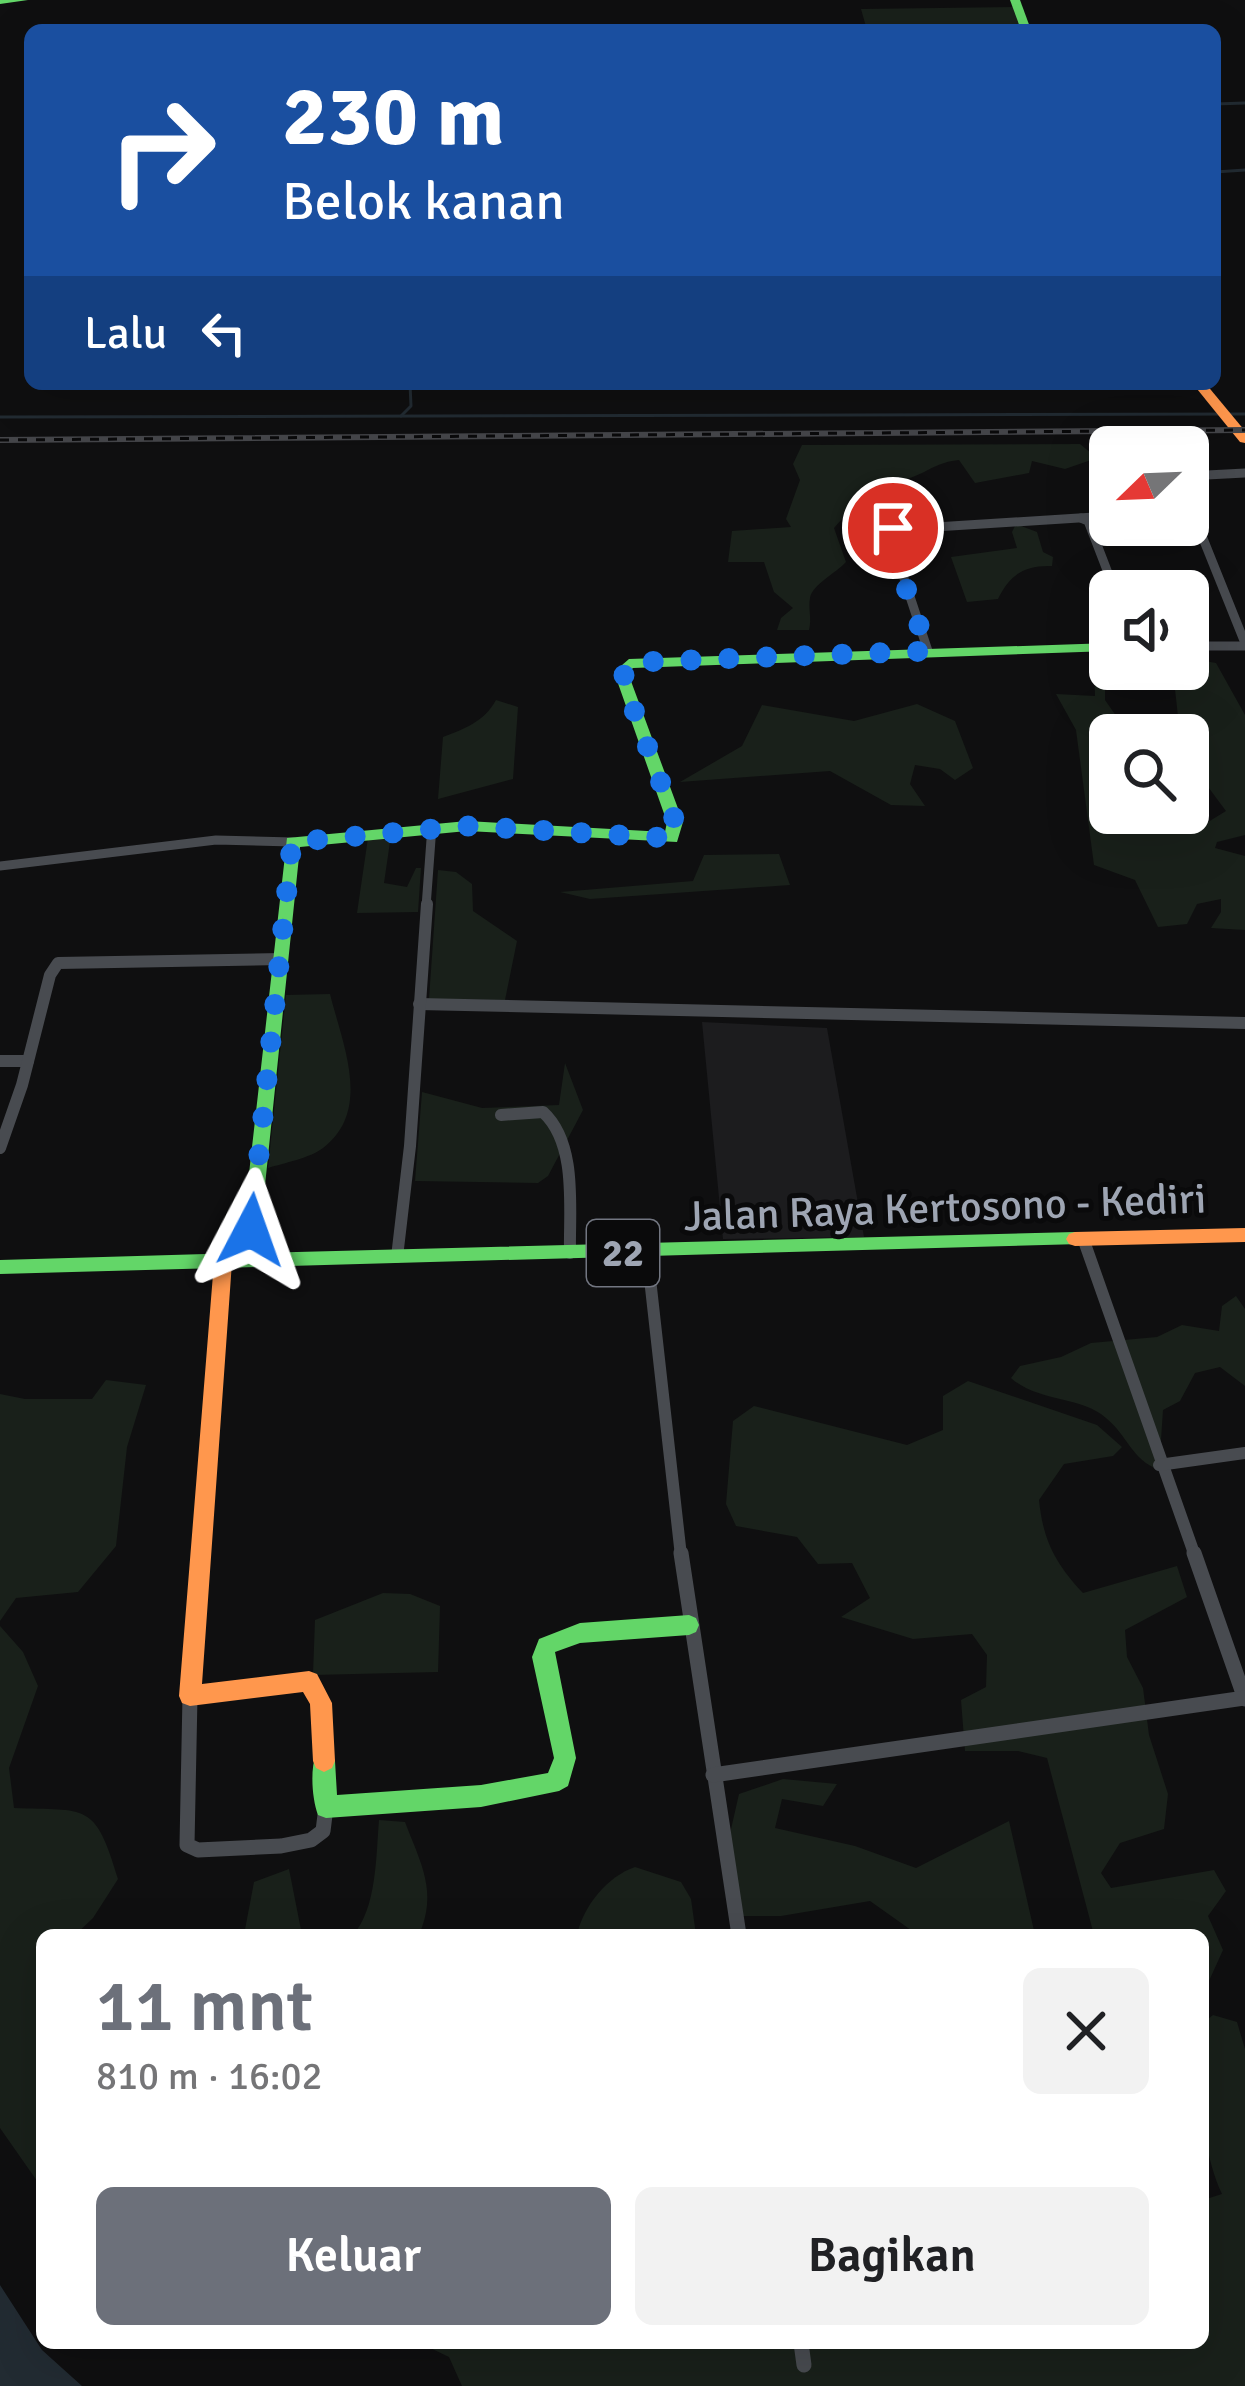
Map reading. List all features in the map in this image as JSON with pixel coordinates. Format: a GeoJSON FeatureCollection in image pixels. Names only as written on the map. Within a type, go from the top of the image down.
{"type":"FeatureCollection","features":[{"type":"Feature","properties":{"kind":"main road"},"geometry":{"type":"LineString","coordinates":[[0,1],[23,0]]}},
{"type":"Feature","properties":{"kind":"main road"},"geometry":{"type":"LineString","coordinates":[[1204,390],[1245,439]]}},
{"type":"Feature","properties":{"kind":"main road"},"geometry":{"type":"LineString","coordinates":[[248,1262],[292,842],[432,826],[671,838],[676,835],[675,821],[624,683],[624,668],[637,662],[1089,647]]}},
{"type":"Feature","properties":{"kind":"main road","name":"Jalan Raya Kertosono - Kediri"},"geometry":{"type":"LineString","coordinates":[[0,1268],[1245,1235]]}},
{"type":"Feature","properties":{"kind":"main road"},"geometry":{"type":"LineString","coordinates":[[223,1262],[190,1696],[309,1681],[321,1702],[326,1808],[481,1796],[551,1784],[560,1778],[565,1758],[544,1658],[546,1646],[580,1633],[689,1624]]}},
{"type":"Feature","properties":{"kind":"street"},"geometry":{"type":"LineString","coordinates":[[1209,475],[1245,473]]}},
{"type":"Feature","properties":{"kind":"street"},"geometry":{"type":"LineString","coordinates":[[1080,517],[1088,521],[1107,570]]}},
{"type":"Feature","properties":{"kind":"street"},"geometry":{"type":"LineString","coordinates":[[928,651],[888,530],[1089,517]]}},
{"type":"Feature","properties":{"kind":"street"},"geometry":{"type":"LineString","coordinates":[[1206,546],[1245,645],[1209,646]]}},
{"type":"Feature","properties":{"kind":"street"},"geometry":{"type":"LineString","coordinates":[[397,1257],[432,826]]}},
{"type":"Feature","properties":{"kind":"street"},"geometry":{"type":"LineString","coordinates":[[0,866],[216,840],[292,842]]}},
{"type":"Feature","properties":{"kind":"street"},"geometry":{"type":"LineString","coordinates":[[0,1148],[50,975],[58,963],[108,958],[282,959]]}},
{"type":"Feature","properties":{"kind":"street"},"geometry":{"type":"LineString","coordinates":[[419,1004],[1245,1023]]}},
{"type":"Feature","properties":{"kind":"street"},"geometry":{"type":"LineString","coordinates":[[0,1061],[28,1061]]}},
{"type":"Feature","properties":{"kind":"street"},"geometry":{"type":"LineString","coordinates":[[501,1115],[543,1112],[557,1123],[565,1154],[569,1253]]}},
{"type":"Feature","properties":{"kind":"street"},"geometry":{"type":"LineString","coordinates":[[713,1775],[1245,1698],[1084,1241]]}},
{"type":"Feature","properties":{"kind":"street"},"geometry":{"type":"LineString","coordinates":[[646,1252],[689,1624],[738,1929]]}},
{"type":"Feature","properties":{"kind":"street"},"geometry":{"type":"LineString","coordinates":[[1160,1465],[1245,1453]]}},
{"type":"Feature","properties":{"kind":"street"},"geometry":{"type":"LineString","coordinates":[[190,1696],[188,1844],[198,1850],[300,1844],[319,1837],[327,1825],[326,1808]]}},
{"type":"Feature","properties":{"kind":"street"},"geometry":{"type":"LineString","coordinates":[[802,2349],[804,2365]]}},
{"type":"Feature","properties":{"kind":"shaded area"},"geometry":{"type":"Polygon","coordinates":[[[1015,7],[1021,24],[865,24],[861,9],[1015,7]]]}},
{"type":"Feature","properties":{"kind":"shaded area"},"geometry":{"type":"Polygon","coordinates":[[[1080,444],[1089,451],[1089,461],[1065,469],[1032,461],[1029,473],[975,483],[959,460],[907,479],[883,482],[870,507],[849,511],[834,528],[846,562],[812,593],[809,630],[777,630],[781,618],[793,608],[774,592],[764,562],[728,562],[732,531],[791,527],[786,519],[800,480],[793,464],[802,445],[1080,444]]]}},
{"type":"Feature","properties":{"kind":"shaded area"},"geometry":{"type":"Polygon","coordinates":[[[1016,524],[1037,532],[1043,552],[1053,557],[1052,566],[1019,573],[998,599],[967,602],[951,557],[1017,548],[1012,532],[1016,524]]]}},
{"type":"Feature","properties":{"kind":"shaded area"},"geometry":{"type":"Polygon","coordinates":[[[1209,662],[1216,663],[1245,715],[1245,835],[1217,842],[1215,848],[1245,856],[1245,930],[1211,928],[1221,912],[1221,899],[1197,904],[1187,924],[1158,927],[1135,880],[1094,865],[1090,834],[1209,834],[1209,821],[1226,811],[1209,788],[1209,714],[1178,714],[1175,690],[1209,690],[1209,662]]]}},
{"type":"Feature","properties":{"kind":"shaded area"},"geometry":{"type":"Polygon","coordinates":[[[1095,690],[1105,690],[1105,700],[1115,714],[1089,714],[1089,828],[1076,730],[1056,694],[1095,696],[1095,690]]]}},
{"type":"Feature","properties":{"kind":"shaded area"},"geometry":{"type":"Polygon","coordinates":[[[496,700],[518,707],[513,779],[438,799],[443,737],[479,719],[496,700]]]}},
{"type":"Feature","properties":{"kind":"shaded area"},"geometry":{"type":"Polygon","coordinates":[[[917,704],[955,721],[973,768],[955,780],[940,769],[915,765],[910,784],[925,806],[891,805],[830,771],[680,782],[742,746],[762,705],[854,721],[917,704]]]}},
{"type":"Feature","properties":{"kind":"shaded area"},"geometry":{"type":"Polygon","coordinates":[[[391,835],[384,883],[407,887],[416,868],[421,868],[418,912],[357,913],[368,838],[391,835]]]}},
{"type":"Feature","properties":{"kind":"shaded area"},"geometry":{"type":"Polygon","coordinates":[[[779,854],[790,885],[590,899],[560,892],[693,881],[704,855],[779,854]]]}},
{"type":"Feature","properties":{"kind":"shaded area"},"geometry":{"type":"Polygon","coordinates":[[[438,870],[456,872],[472,884],[473,911],[517,941],[505,1000],[429,999],[438,870]]]}},
{"type":"Feature","properties":{"kind":"shaded area"},"geometry":{"type":"Polygon","coordinates":[[[330,994],[350,1075],[347,1115],[323,1148],[268,1168],[286,995],[330,994]]]}},
{"type":"Feature","properties":{"kind":"shaded area"},"geometry":{"type":"Polygon","coordinates":[[[702,1022],[827,1028],[864,1237],[723,1239],[702,1022]]]}},
{"type":"Feature","properties":{"kind":"shaded area"},"geometry":{"type":"Polygon","coordinates":[[[565,1063],[583,1110],[548,1176],[538,1183],[415,1181],[422,1092],[482,1108],[559,1105],[565,1063]]]}},
{"type":"Feature","properties":{"kind":"shaded area"},"geometry":{"type":"Polygon","coordinates":[[[1236,1296],[1245,1309],[1245,1386],[1220,1367],[1195,1373],[1180,1401],[1163,1410],[1159,1470],[1142,1460],[1096,1411],[1033,1391],[1011,1378],[1020,1366],[1061,1357],[1091,1343],[1157,1337],[1182,1325],[1219,1331],[1222,1306],[1236,1296]]]}},
{"type":"Feature","properties":{"kind":"shaded area"},"geometry":{"type":"Polygon","coordinates":[[[106,1380],[146,1385],[127,1447],[116,1546],[78,1592],[16,1598],[0,1621],[0,1394],[25,1399],[92,1399],[106,1380]]]}},
{"type":"Feature","properties":{"kind":"shaded area"},"geometry":{"type":"Polygon","coordinates":[[[968,1381],[1097,1425],[1122,1447],[1113,1456],[1064,1464],[1039,1500],[1052,1550],[1083,1593],[1177,1566],[1187,1597],[1125,1630],[1127,1657],[1143,1688],[1149,1735],[1168,1794],[1164,1829],[1120,1843],[1101,1873],[1111,1888],[1214,1870],[1226,1891],[1208,1916],[1223,1950],[1209,1981],[1209,1929],[1092,1929],[1047,1758],[1018,1751],[965,1751],[961,1700],[986,1687],[987,1655],[972,1634],[913,1639],[841,1617],[870,1598],[852,1563],[818,1564],[797,1537],[736,1526],[726,1504],[733,1421],[754,1406],[907,1445],[943,1430],[943,1396],[968,1381]]]}},
{"type":"Feature","properties":{"kind":"shaded area"},"geometry":{"type":"Polygon","coordinates":[[[383,1593],[410,1594],[440,1606],[438,1672],[313,1675],[315,1620],[383,1593]]]}},
{"type":"Feature","properties":{"kind":"shaded area"},"geometry":{"type":"Polygon","coordinates":[[[0,1626],[23,1652],[38,1686],[9,1768],[14,1808],[85,1815],[102,1835],[118,1879],[81,1929],[36,1929],[36,2179],[0,2128],[0,1626]]]}},
{"type":"Feature","properties":{"kind":"shaded area"},"geometry":{"type":"Polygon","coordinates":[[[783,1779],[837,1784],[823,1806],[782,1799],[775,1828],[855,1846],[916,1868],[1009,1821],[1034,1929],[910,1929],[870,1901],[781,1916],[737,1916],[729,1838],[739,1794],[783,1779]]]}},
{"type":"Feature","properties":{"kind":"shaded area"},"geometry":{"type":"Polygon","coordinates":[[[379,1820],[405,1822],[427,1891],[421,1929],[357,1929],[367,1911],[379,1820]]]}},
{"type":"Feature","properties":{"kind":"shaded area"},"geometry":{"type":"Polygon","coordinates":[[[635,1867],[681,1882],[691,1899],[695,1929],[579,1929],[598,1894],[615,1877],[635,1867]]]}},
{"type":"Feature","properties":{"kind":"shaded area"},"geometry":{"type":"Polygon","coordinates":[[[289,1869],[301,1929],[245,1929],[254,1882],[289,1869]]]}},
{"type":"Feature","properties":{"kind":"shaded area"},"geometry":{"type":"Polygon","coordinates":[[[1213,2015],[1237,2022],[1245,2049],[1245,2386],[462,2386],[449,2357],[432,2349],[1209,2349],[1209,2198],[1222,2194],[1209,2156],[1209,2018],[1213,2015]]]}},
{"type":"Feature","properties":{"kind":"shaded area"},"geometry":{"type":"Polygon","coordinates":[[[0,2285],[36,2341],[36,2349],[82,2386],[0,2386],[0,2285]]]}},
{"type":"Feature","properties":{"kind":"waterway"},"geometry":{"type":"LineString","coordinates":[[1221,104],[1245,103]]}},
{"type":"Feature","properties":{"kind":"waterway"},"geometry":{"type":"LineString","coordinates":[[1221,172],[1245,170]]}},
{"type":"Feature","properties":{"kind":"waterway"},"geometry":{"type":"LineString","coordinates":[[401,416],[411,406],[410,390]]}},
{"type":"Feature","properties":{"kind":"waterway"},"geometry":{"type":"LineString","coordinates":[[0,417],[1245,414]]}},
{"type":"Feature","properties":{"kind":"railway"},"geometry":{"type":"LineString","coordinates":[[0,440],[1245,430]]}},
{"type":"Feature","properties":{"kind":"traffic: fast"},"geometry":{"type":"LineString","coordinates":[[0,1],[23,0]]}},
{"type":"Feature","properties":{"kind":"traffic: fast"},"geometry":{"type":"LineString","coordinates":[[1015,0],[1024,24]]}},
{"type":"Feature","properties":{"kind":"traffic: fast"},"geometry":{"type":"LineString","coordinates":[[248,1262],[293,842],[467,826],[671,838],[675,822],[621,672],[629,664],[1089,648]]}},
{"type":"Feature","properties":{"kind":"traffic: fast"},"geometry":{"type":"LineString","coordinates":[[0,1267],[1075,1239]]}},
{"type":"Feature","properties":{"kind":"traffic: fast"},"geometry":{"type":"LineString","coordinates":[[324,1761],[326,1807],[481,1796],[551,1783],[560,1778],[565,1758],[543,1657],[546,1646],[580,1633],[689,1625]]}},
{"type":"Feature","properties":{"kind":"traffic: slow"},"geometry":{"type":"LineString","coordinates":[[1204,390],[1245,439]]}},
{"type":"Feature","properties":{"kind":"traffic: slow"},"geometry":{"type":"LineString","coordinates":[[1075,1239],[1245,1235]]}},
{"type":"Feature","properties":{"kind":"traffic: slow"},"geometry":{"type":"LineString","coordinates":[[223,1262],[190,1696],[309,1681],[321,1703],[324,1761]]}},
{"type":"Feature","properties":{"kind":"route"},"geometry":{"type":"LineString","coordinates":[[251,1230],[292,842],[432,826],[671,838],[676,835],[675,821],[621,672],[637,662],[848,658],[928,651],[887,533],[893,528]]}}]}
